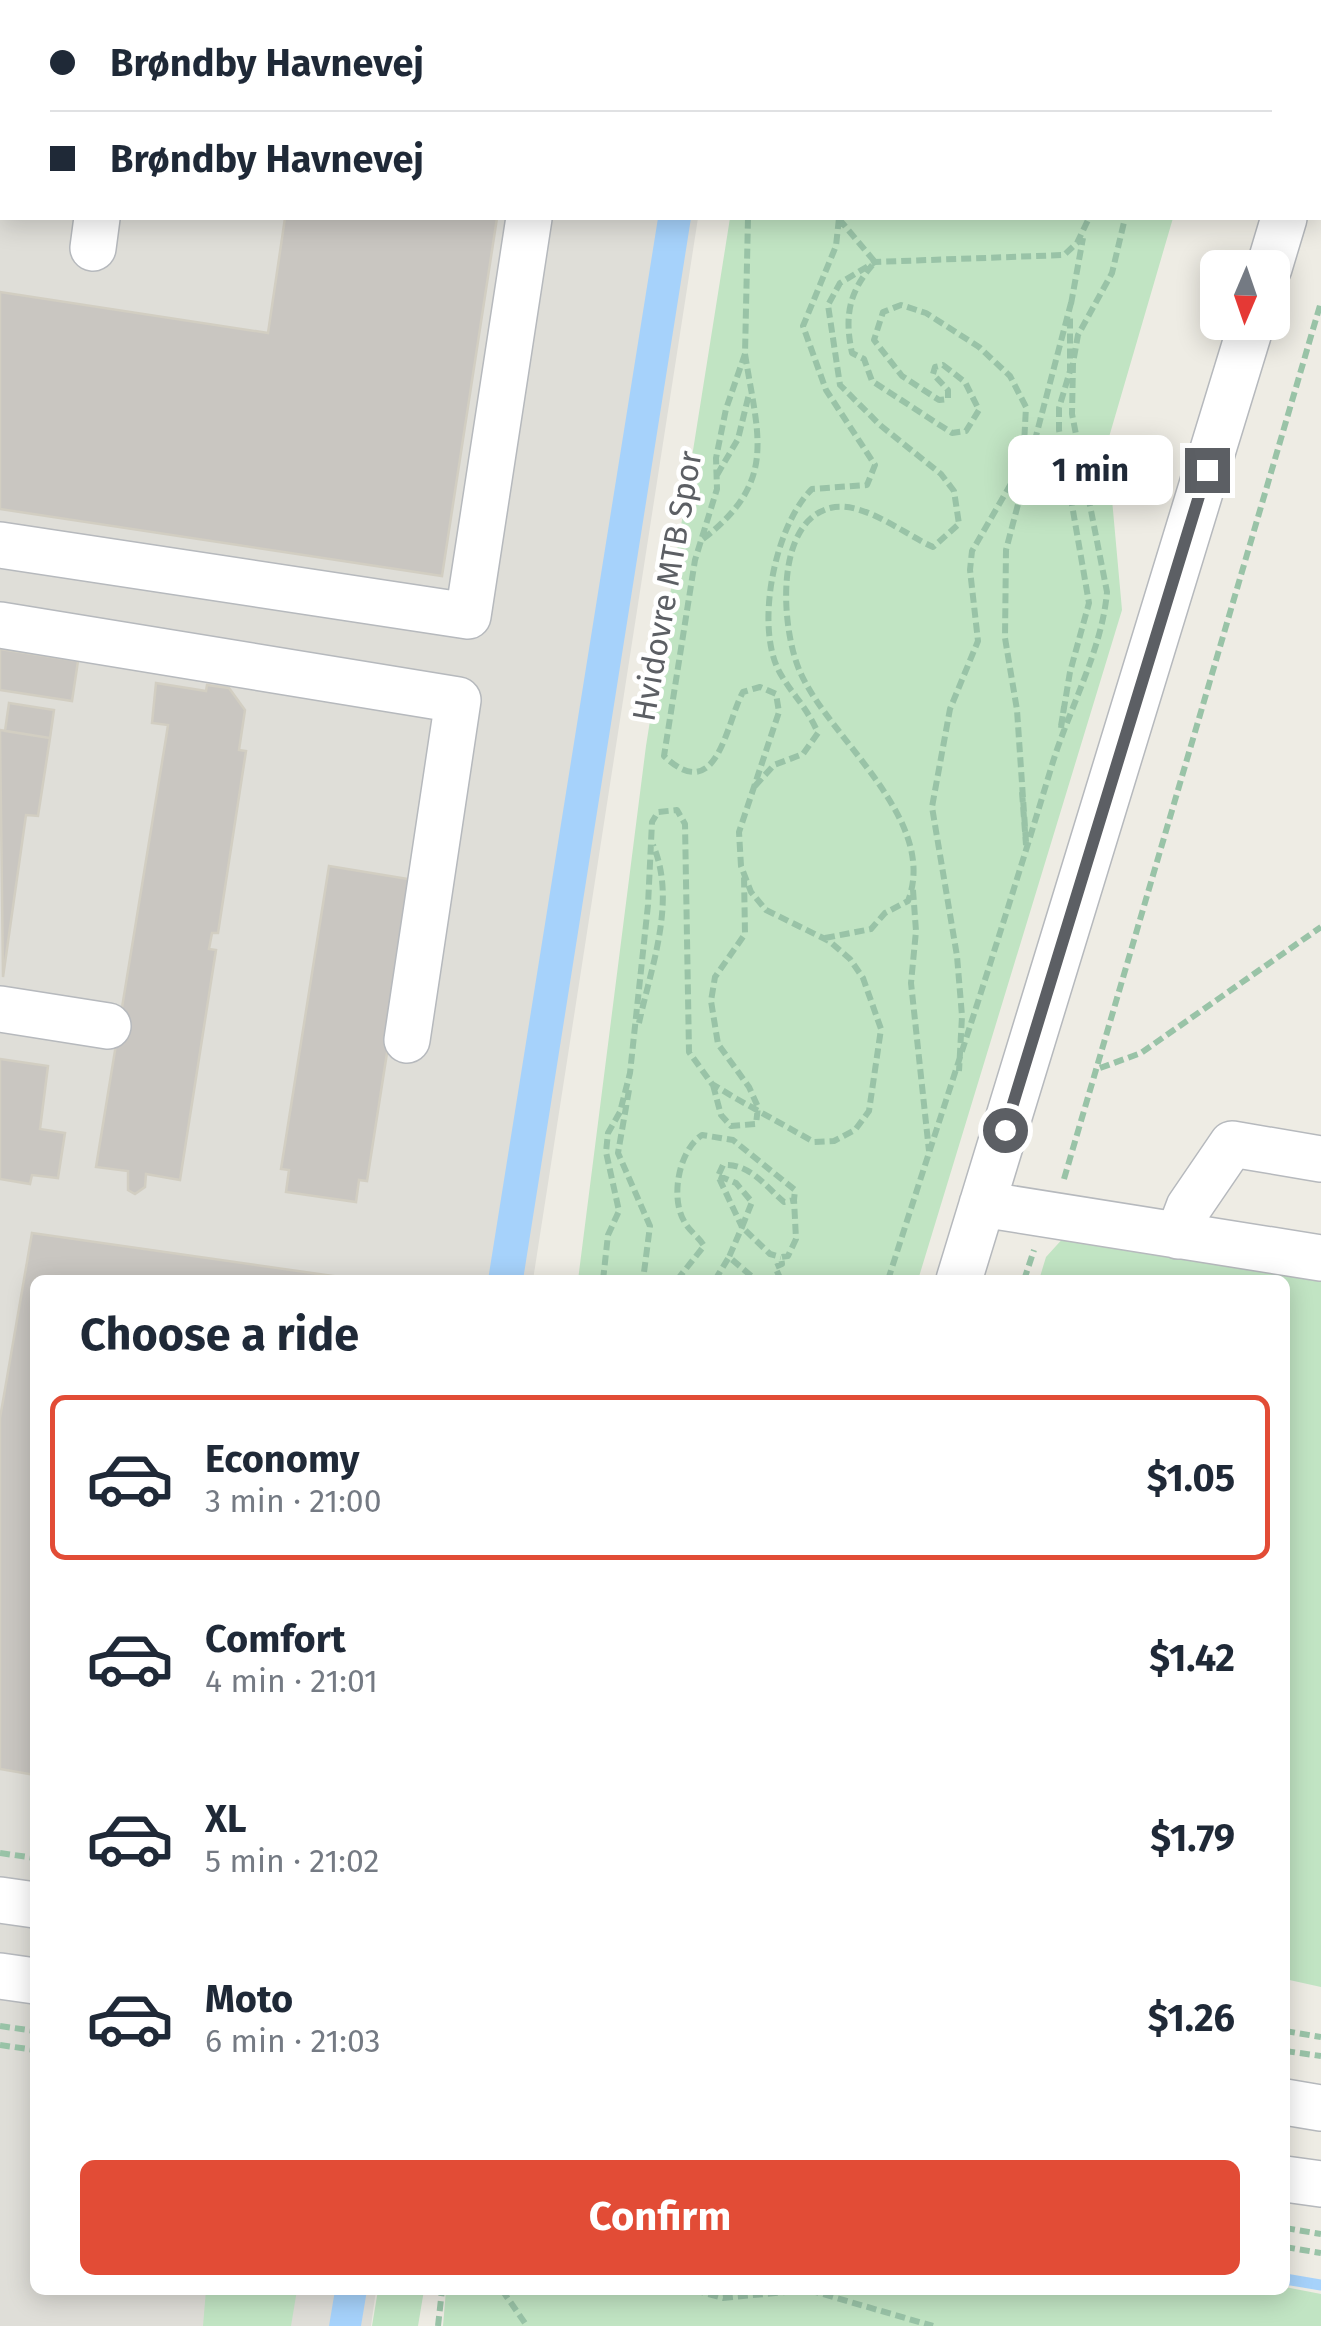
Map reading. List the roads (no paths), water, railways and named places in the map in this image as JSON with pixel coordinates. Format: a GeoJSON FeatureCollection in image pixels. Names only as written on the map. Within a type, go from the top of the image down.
{"type":"FeatureCollection","features":[{"type":"Feature","properties":{"kind":"street"},"geometry":{"type":"LineString","coordinates":[[0,545],[468,616],[529,220]]}},
{"type":"Feature","properties":{"kind":"street"},"geometry":{"type":"LineString","coordinates":[[1274,250],[1283,220]]}},
{"type":"Feature","properties":{"kind":"street"},"geometry":{"type":"LineString","coordinates":[[961,1275],[1246,340]]}},
{"type":"Feature","properties":{"kind":"street"},"geometry":{"type":"LineString","coordinates":[[0,625],[458,700],[407,1040]]}},
{"type":"Feature","properties":{"kind":"street"},"geometry":{"type":"LineString","coordinates":[[0,1008],[108,1026]]}},
{"type":"Feature","properties":{"kind":"street"},"geometry":{"type":"LineString","coordinates":[[1178,1236],[1189,1207],[1232,1144],[1321,1158]]}},
{"type":"Feature","properties":{"kind":"street"},"geometry":{"type":"LineString","coordinates":[[982,1204],[1321,1258]]}},
{"type":"Feature","properties":{"kind":"street"},"geometry":{"type":"LineString","coordinates":[[0,1900],[30,1904]]}},
{"type":"Feature","properties":{"kind":"street"},"geometry":{"type":"LineString","coordinates":[[0,1976],[30,1980]]}},
{"type":"Feature","properties":{"kind":"street"},"geometry":{"type":"LineString","coordinates":[[1290,2103],[1321,2108]]}},
{"type":"Feature","properties":{"kind":"street"},"geometry":{"type":"LineString","coordinates":[[1290,2179],[1321,2184]]}},
{"type":"Feature","properties":{"kind":"water"},"geometry":{"type":"Polygon","coordinates":[[[658,220],[691,220],[524,1275],[489,1275],[658,220]]]}},
{"type":"Feature","properties":{"kind":"water"},"geometry":{"type":"Polygon","coordinates":[[[334,2295],[366,2295],[361,2326],[329,2326],[334,2295]]]}},
{"type":"Feature","properties":{"kind":"waterway"},"geometry":{"type":"LineString","coordinates":[[1290,2280],[1321,2285]]}}]}
